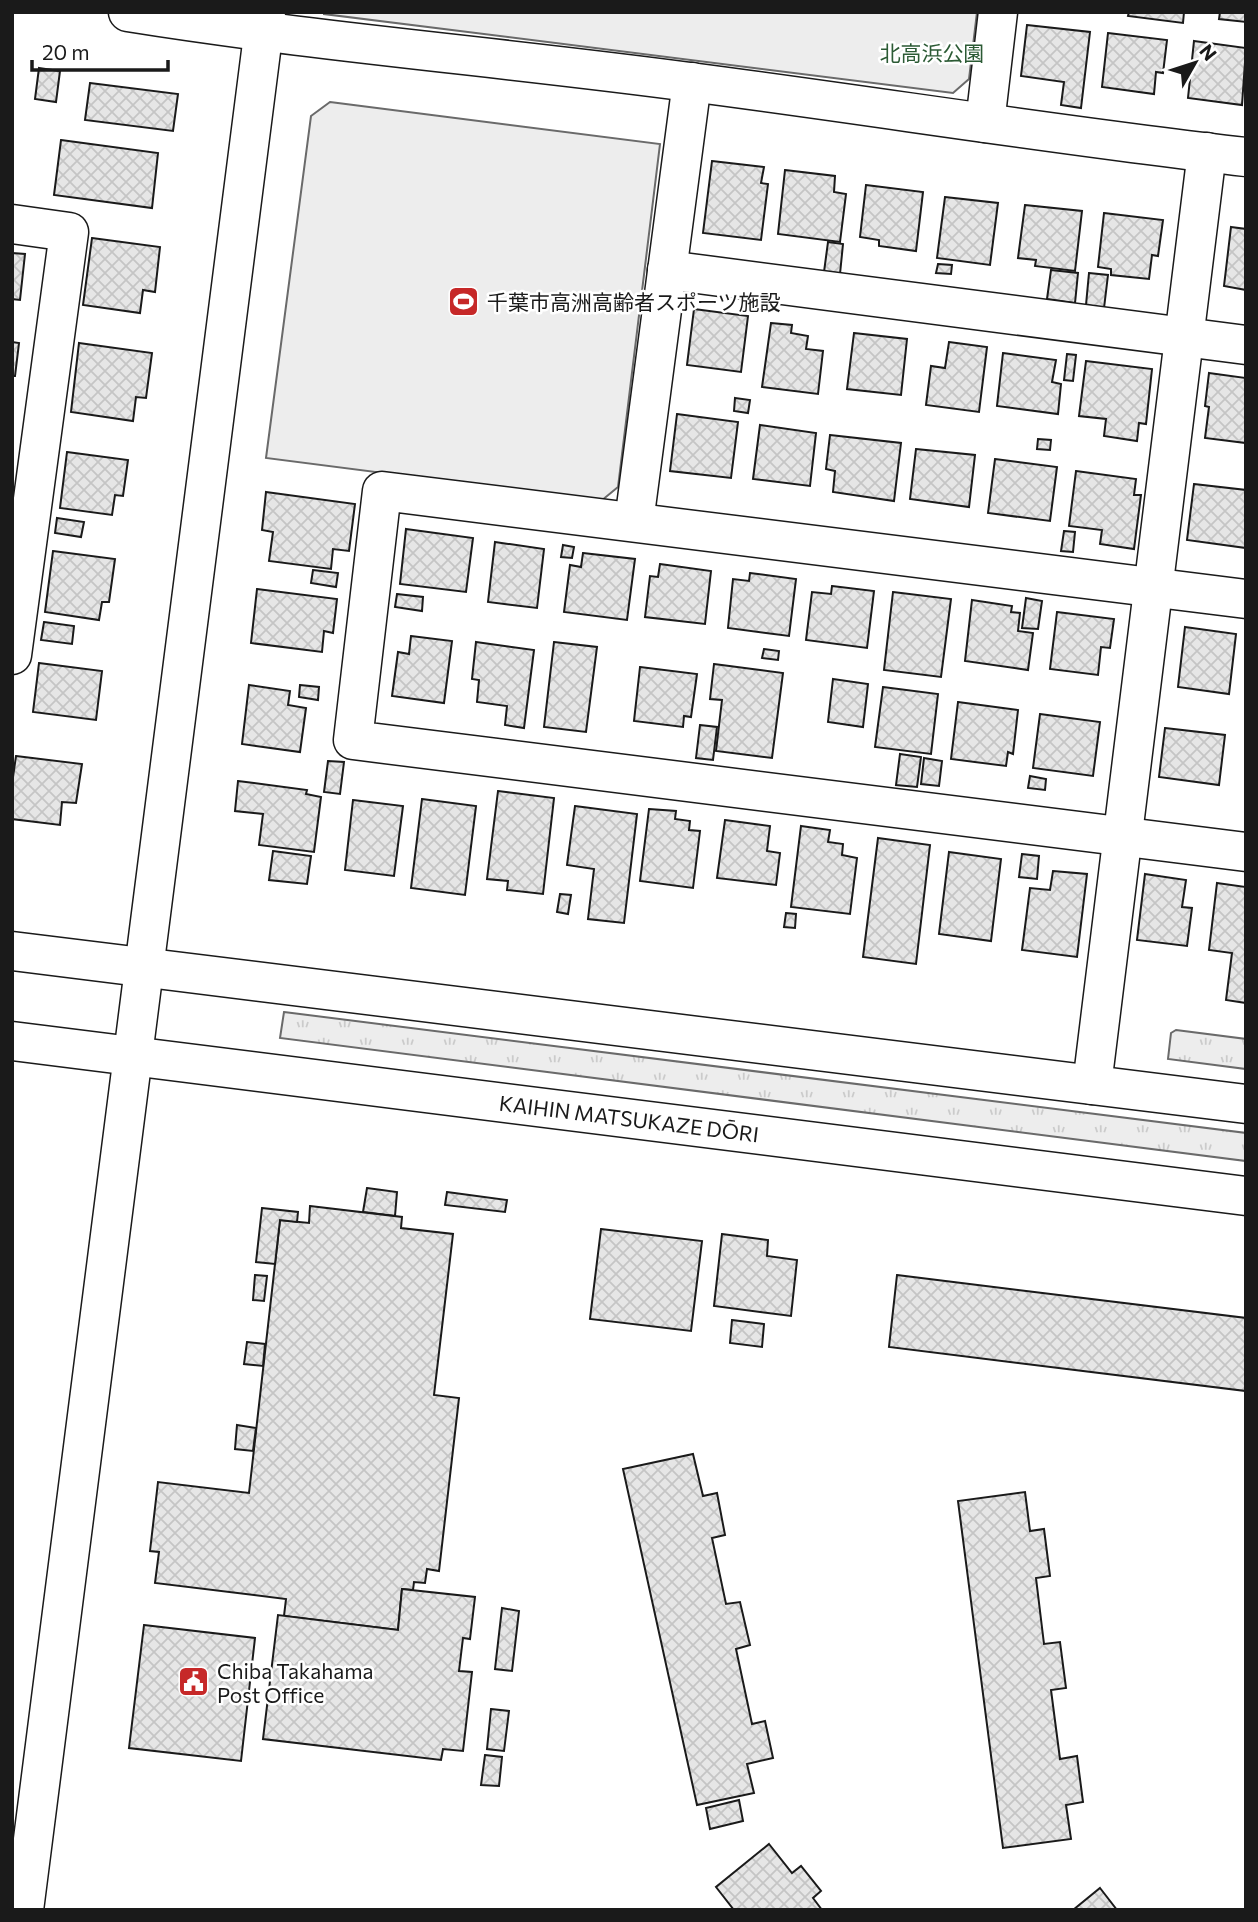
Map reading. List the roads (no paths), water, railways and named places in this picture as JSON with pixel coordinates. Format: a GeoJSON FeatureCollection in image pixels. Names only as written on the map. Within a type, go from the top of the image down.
{"type":"FeatureCollection","features":[{"type":"Feature","properties":{"kind":"street"},"geometry":{"type":"LineString","coordinates":[[128,12],[265,23],[1246,157]]}},
{"type":"Feature","properties":{"kind":"street"},"geometry":{"type":"LineString","coordinates":[[985,123],[998,12]]}},
{"type":"Feature","properties":{"kind":"street"},"geometry":{"type":"LineString","coordinates":[[24,1910],[265,23]]}},
{"type":"Feature","properties":{"kind":"street"},"geometry":{"type":"LineString","coordinates":[[634,522],[692,82]]}},
{"type":"Feature","properties":{"kind":"street"},"geometry":{"type":"LineString","coordinates":[[1092,1086],[1207,152]]}},
{"type":"Feature","properties":{"kind":"street"},"geometry":{"type":"LineString","coordinates":[[12,224],[69,232],[12,655]]}},
{"type":"Feature","properties":{"kind":"street"},"geometry":{"type":"LineString","coordinates":[[667,270],[1246,345]]}},
{"type":"Feature","properties":{"kind":"street"},"geometry":{"type":"LineString","coordinates":[[1246,599],[382,491],[353,740],[1246,852]]}},
{"type":"Feature","properties":{"kind":"street"},"geometry":{"type":"LineString","coordinates":[[12,951],[1246,1104]]}},
{"type":"Feature","properties":{"kind":"street","name":"KAIHIN MATSUKAZE DŌRI"},"geometry":{"type":"LineString","coordinates":[[12,1041],[1246,1196]]}},
{"type":"Feature","properties":{"kind":"place","name":"千葉市高洲高齢者スポーツ施設"},"geometry":{"type":"Point","coordinates":[464,301]}},
{"type":"Feature","properties":{"kind":"place","name":"Chiba Takahama Post Office"},"geometry":{"type":"Point","coordinates":[194,1682]}},
{"type":"Feature","properties":{"kind":"park label","name":"北高浜公園"},"geometry":{"type":"Point","coordinates":[932,52]}}]}
